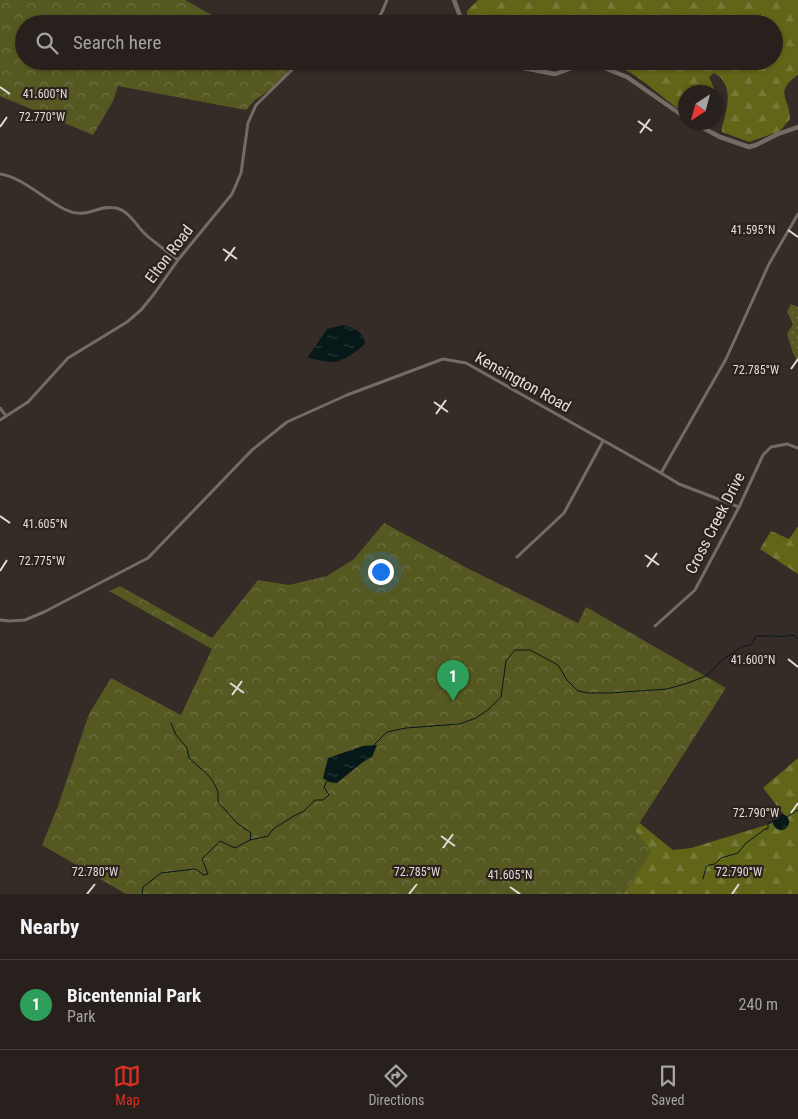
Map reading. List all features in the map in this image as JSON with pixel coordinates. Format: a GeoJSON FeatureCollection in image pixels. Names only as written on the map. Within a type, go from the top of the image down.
{"type":"FeatureCollection","features":[{"type":"Feature","properties":{"kind":"street"},"geometry":{"type":"LineString","coordinates":[[380,15],[387,0]]}},
{"type":"Feature","properties":{"kind":"street"},"geometry":{"type":"LineString","coordinates":[[454,0],[460,15]]}},
{"type":"Feature","properties":{"kind":"street","name":"Elton Road"},"geometry":{"type":"LineString","coordinates":[[0,420],[28,402],[68,358],[127,322],[141,310],[178,260],[232,194],[241,173],[248,123],[256,105],[292,70]]}},
{"type":"Feature","properties":{"kind":"street"},"geometry":{"type":"LineString","coordinates":[[534,70],[555,74],[566,70]]}},
{"type":"Feature","properties":{"kind":"street"},"geometry":{"type":"LineString","coordinates":[[608,70],[627,78],[678,113]]}},
{"type":"Feature","properties":{"kind":"street"},"geometry":{"type":"LineString","coordinates":[[707,130],[720,137],[749,147],[798,127]]}},
{"type":"Feature","properties":{"kind":"street"},"geometry":{"type":"LineString","coordinates":[[0,174],[30,188],[64,209],[79,214],[90,213],[104,207],[118,208],[129,215],[143,232],[178,260]]}},
{"type":"Feature","properties":{"kind":"street"},"geometry":{"type":"LineString","coordinates":[[661,473],[726,359],[769,264],[798,214]]}},
{"type":"Feature","properties":{"kind":"street","name":"Kensington Road"},"geometry":{"type":"LineString","coordinates":[[0,620],[25,620],[148,558],[252,450],[287,422],[347,395],[443,359],[466,363],[679,484],[739,507]]}},
{"type":"Feature","properties":{"kind":"street"},"geometry":{"type":"LineString","coordinates":[[0,408],[6,416]]}},
{"type":"Feature","properties":{"kind":"street"},"geometry":{"type":"LineString","coordinates":[[517,557],[564,513],[603,441]]}},
{"type":"Feature","properties":{"kind":"street","name":"Cross Creek Drive"},"geometry":{"type":"LineString","coordinates":[[655,626],[695,590],[739,507],[763,455],[772,447],[787,444],[798,448]]}},
{"type":"Feature","properties":{"kind":"green space"},"geometry":{"type":"Polygon","coordinates":[[[0,0],[185,0],[212,15],[15,15],[15,70],[290,70],[279,83],[254,101],[246,110],[118,86],[113,101],[93,135],[0,96],[0,0]]]}},
{"type":"Feature","properties":{"kind":"green space"},"geometry":{"type":"Polygon","coordinates":[[[478,0],[798,0],[798,75],[790,81],[784,91],[790,119],[780,131],[749,142],[722,132],[728,98],[726,86],[720,77],[714,73],[709,77],[713,85],[678,85],[678,109],[626,70],[783,70],[783,15],[467,15],[467,11],[478,0]]]}},
{"type":"Feature","properties":{"kind":"green space"},"geometry":{"type":"Polygon","coordinates":[[[791,304],[798,307],[798,362],[787,334],[793,324],[787,312],[791,304]]]}},
{"type":"Feature","properties":{"kind":"green space"},"geometry":{"type":"Polygon","coordinates":[[[384,523],[469,569],[578,623],[586,607],[726,688],[635,830],[651,851],[624,894],[126,894],[42,845],[58,806],[89,714],[111,678],[181,715],[212,649],[109,591],[120,586],[212,638],[258,580],[289,585],[327,576],[354,559],[384,523]]]}},
{"type":"Feature","properties":{"kind":"green space"},"geometry":{"type":"Polygon","coordinates":[[[798,526],[798,574],[760,549],[771,531],[789,539],[798,526]]]}},
{"type":"Feature","properties":{"kind":"green space"},"geometry":{"type":"Polygon","coordinates":[[[798,758],[798,894],[565,894],[631,816],[673,850],[691,848],[773,823],[776,827],[790,822],[763,788],[798,758]]]}},
{"type":"Feature","properties":{"kind":"water"},"geometry":{"type":"Polygon","coordinates":[[[343,325],[360,333],[365,343],[360,348],[335,362],[321,361],[308,357],[327,329],[343,325]]]}},
{"type":"Feature","properties":{"kind":"water"},"geometry":{"type":"Polygon","coordinates":[[[377,745],[372,757],[337,783],[329,782],[323,778],[328,758],[363,746],[377,745]]]}},
{"type":"Feature","properties":{"kind":"water"},"geometry":{"type":"Polygon","coordinates":[[[781,814],[789,822],[781,830],[773,822],[781,814]]]}},
{"type":"Feature","properties":{"kind":"waterway"},"geometry":{"type":"LineString","coordinates":[[374,745],[387,732],[406,728],[459,724],[476,718],[501,697],[506,661],[515,650],[530,650],[558,665],[567,680],[578,691],[610,693],[667,689],[688,683],[708,675],[722,660],[743,646],[751,645],[756,636],[793,635],[798,639]]}},
{"type":"Feature","properties":{"kind":"waterway"},"geometry":{"type":"LineString","coordinates":[[171,723],[176,735],[187,748],[189,758],[214,783],[218,792],[218,802],[237,823],[251,833],[250,840]]}},
{"type":"Feature","properties":{"kind":"waterway"},"geometry":{"type":"LineString","coordinates":[[142,894],[143,887],[161,873],[195,869],[204,875],[208,874],[202,859],[220,841],[235,848],[250,840],[268,836],[273,829],[304,811],[315,800],[323,800],[329,795],[324,787],[327,781]]}},
{"type":"Feature","properties":{"kind":"waterway"},"geometry":{"type":"LineString","coordinates":[[785,818],[798,810]]}},
{"type":"Feature","properties":{"kind":"waterway"},"geometry":{"type":"LineString","coordinates":[[703,879],[706,867],[715,864],[721,858],[738,853],[745,844],[765,829],[768,829],[768,823],[775,820]]}},
{"type":"Feature","properties":{"kind":"place","name":"Bicentennial Park"},"geometry":{"type":"Point","coordinates":[453,701]}}]}
